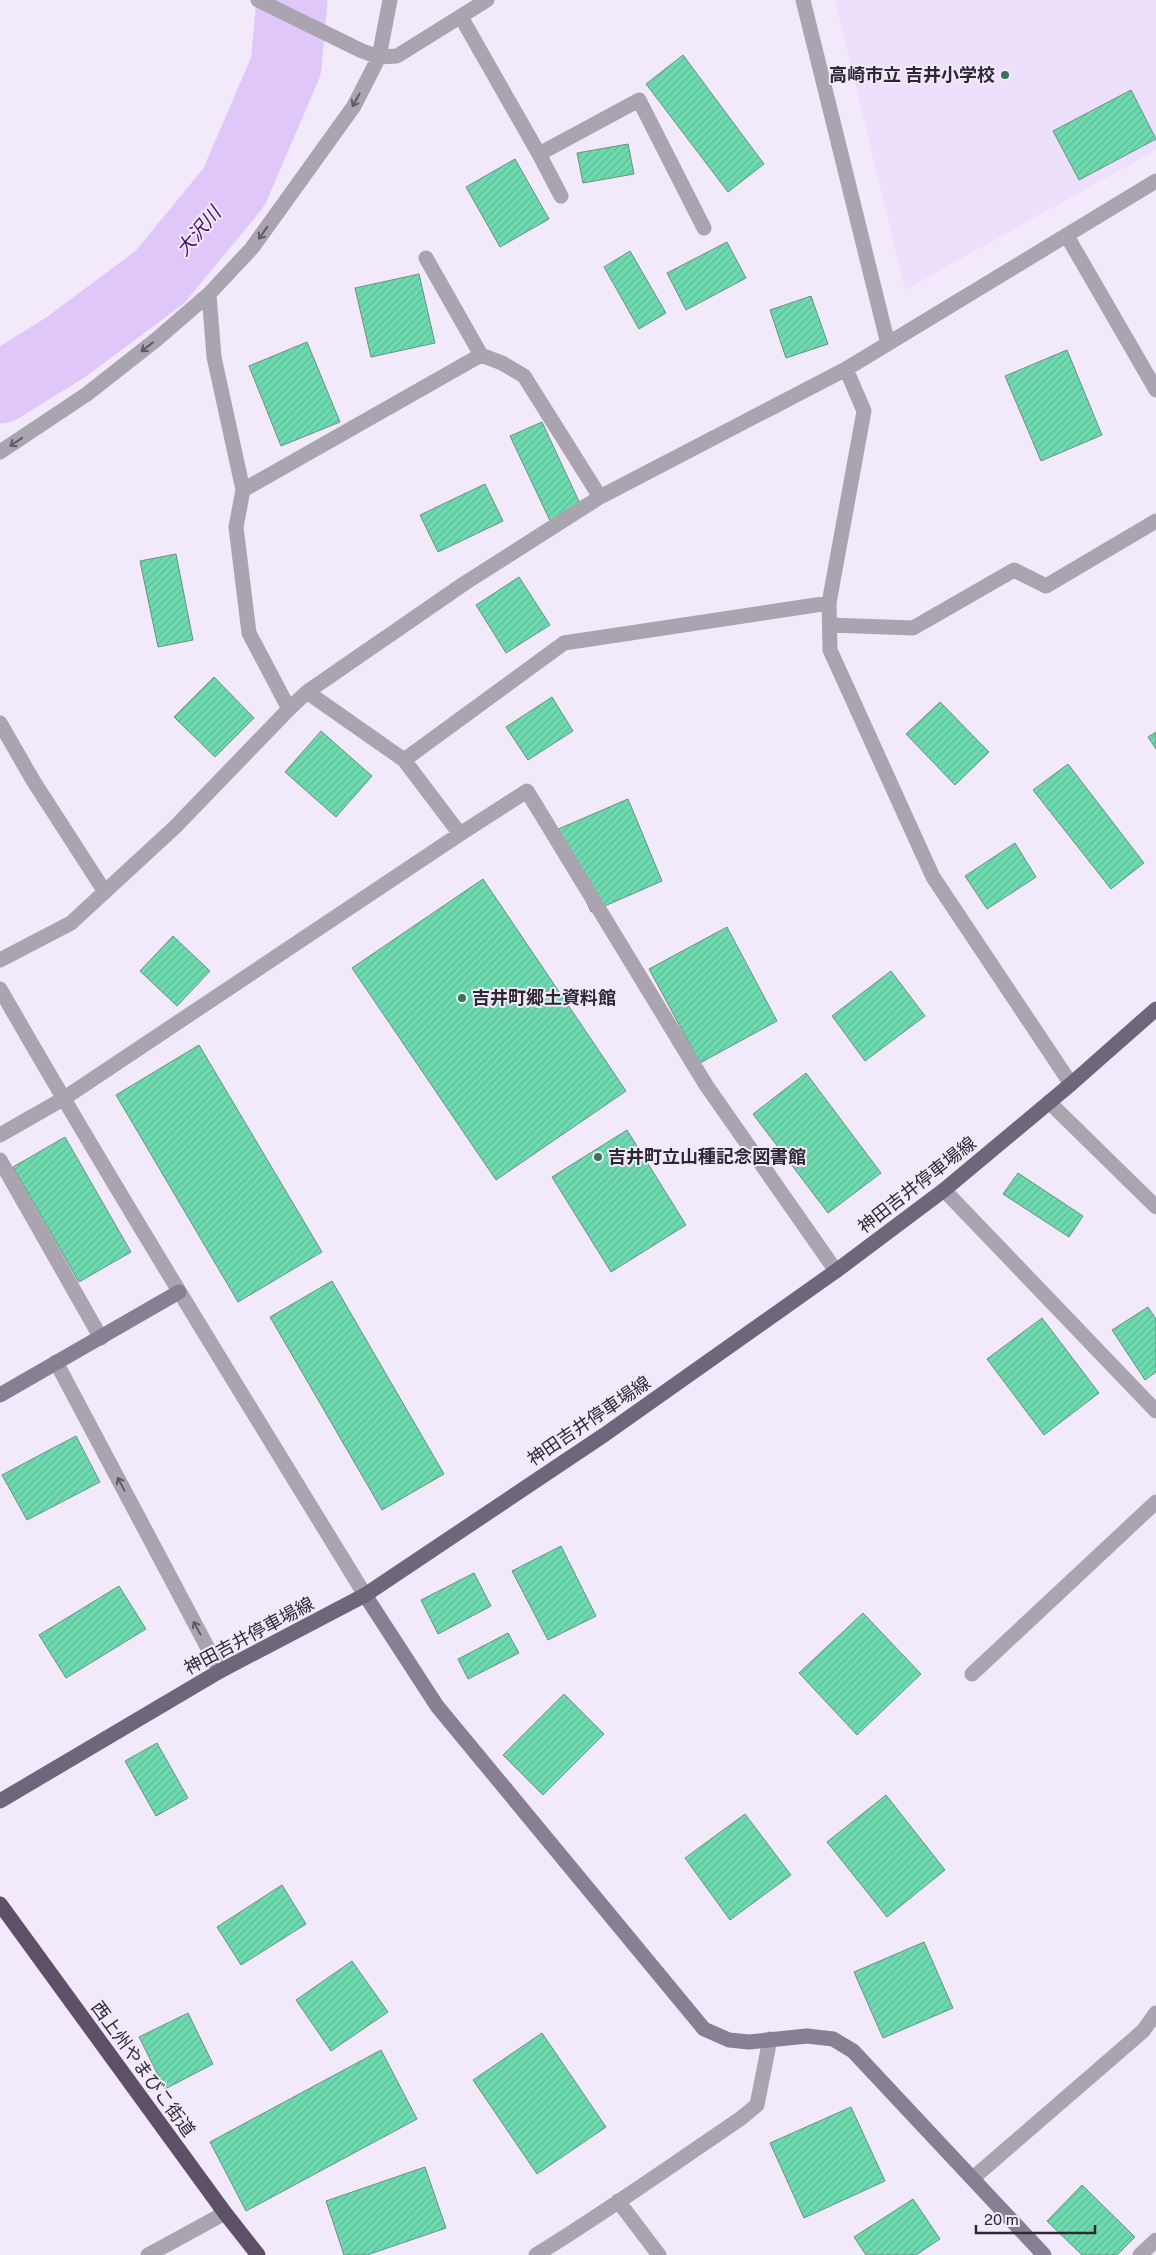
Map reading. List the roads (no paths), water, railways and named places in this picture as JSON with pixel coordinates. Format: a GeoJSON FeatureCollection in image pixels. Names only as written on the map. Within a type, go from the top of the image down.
{"type":"FeatureCollection","features":[{"type":"Feature","properties":{"kind":"highway","name":"西上州やまびこ街道"},"geometry":{"type":"LineString","coordinates":[[0,1904],[225,2213],[258,2255]]}},
{"type":"Feature","properties":{"kind":"main road","name":"神田吉井停車場線"},"geometry":{"type":"LineString","coordinates":[[0,1801],[220,1671],[365,1595],[604,1435],[836,1271],[944,1190],[1071,1084],[1156,1009]]}},
{"type":"Feature","properties":{"kind":"street"},"geometry":{"type":"LineString","coordinates":[[258,0],[362,51],[379,57],[397,56],[488,0]]}},
{"type":"Feature","properties":{"kind":"street"},"geometry":{"type":"LineString","coordinates":[[0,452],[87,394],[157,339],[209,294],[252,248],[354,106],[379,57],[390,0]]}},
{"type":"Feature","properties":{"kind":"street"},"geometry":{"type":"LineString","coordinates":[[804,0],[888,344]]}},
{"type":"Feature","properties":{"kind":"street"},"geometry":{"type":"LineString","coordinates":[[461,17],[539,154],[560,196]]}},
{"type":"Feature","properties":{"kind":"street"},"geometry":{"type":"LineString","coordinates":[[539,154],[639,100],[704,228]]}},
{"type":"Feature","properties":{"kind":"street"},"geometry":{"type":"LineString","coordinates":[[0,960],[71,923],[175,827],[289,708],[308,692],[465,583],[600,497],[846,369],[1156,181]]}},
{"type":"Feature","properties":{"kind":"street"},"geometry":{"type":"LineString","coordinates":[[1067,236],[1156,390]]}},
{"type":"Feature","properties":{"kind":"street"},"geometry":{"type":"LineString","coordinates":[[426,258],[481,355],[502,363],[524,376],[600,497]]}},
{"type":"Feature","properties":{"kind":"street"},"geometry":{"type":"LineString","coordinates":[[209,294],[214,357],[243,490],[236,527],[249,633],[289,708]]}},
{"type":"Feature","properties":{"kind":"street"},"geometry":{"type":"LineString","coordinates":[[243,490],[481,355]]}},
{"type":"Feature","properties":{"kind":"street"},"geometry":{"type":"LineString","coordinates":[[846,369],[864,411],[829,603],[830,650],[933,877],[1071,1084]]}},
{"type":"Feature","properties":{"kind":"street"},"geometry":{"type":"LineString","coordinates":[[830,625],[913,628],[1014,570],[1046,586],[1156,521]]}},
{"type":"Feature","properties":{"kind":"street"},"geometry":{"type":"LineString","coordinates":[[404,760],[564,642],[829,603]]}},
{"type":"Feature","properties":{"kind":"street"},"geometry":{"type":"LineString","coordinates":[[308,692],[404,760],[460,834]]}},
{"type":"Feature","properties":{"kind":"street"},"geometry":{"type":"LineString","coordinates":[[0,723],[34,782],[105,892]]}},
{"type":"Feature","properties":{"kind":"street"},"geometry":{"type":"LineString","coordinates":[[0,1135],[63,1099],[527,791],[706,1085],[836,1271]]}},
{"type":"Feature","properties":{"kind":"street"},"geometry":{"type":"LineString","coordinates":[[0,988],[63,1099],[179,1292],[365,1595],[437,1706],[704,2029],[729,2040],[749,2042],[807,2036],[833,2039],[853,2050],[1044,2255]]}},
{"type":"Feature","properties":{"kind":"street"},"geometry":{"type":"LineString","coordinates":[[1049,1102],[1156,1207]]}},
{"type":"Feature","properties":{"kind":"street"},"geometry":{"type":"LineString","coordinates":[[0,1160],[101,1338]]}},
{"type":"Feature","properties":{"kind":"street"},"geometry":{"type":"LineString","coordinates":[[944,1190],[1156,1411]]}},
{"type":"Feature","properties":{"kind":"street"},"geometry":{"type":"LineString","coordinates":[[0,1395],[179,1292]]}},
{"type":"Feature","properties":{"kind":"street"},"geometry":{"type":"LineString","coordinates":[[56,1362],[220,1671]]}},
{"type":"Feature","properties":{"kind":"street"},"geometry":{"type":"LineString","coordinates":[[972,1674],[1156,1502]]}},
{"type":"Feature","properties":{"kind":"street"},"geometry":{"type":"LineString","coordinates":[[973,2178],[1143,2031],[1156,2013]]}},
{"type":"Feature","properties":{"kind":"street"},"geometry":{"type":"LineString","coordinates":[[536,2255],[598,2217],[618,2201],[740,2119],[757,2105],[770,2039]]}},
{"type":"Feature","properties":{"kind":"street"},"geometry":{"type":"LineString","coordinates":[[618,2201],[659,2255]]}},
{"type":"Feature","properties":{"kind":"street"},"geometry":{"type":"LineString","coordinates":[[148,2255],[225,2213]]}},
{"type":"Feature","properties":{"kind":"street"},"geometry":{"type":"LineString","coordinates":[[1140,2255],[1156,2240]]}},
{"type":"Feature","properties":{"kind":"waterway","name":"大沢川"},"geometry":{"type":"LineString","coordinates":[[0,388],[66,347],[160,277],[234,187],[286,66],[292,0]]}},
{"type":"Feature","properties":{"kind":"place","name":"高崎市立 吉井小学校"},"geometry":{"type":"Point","coordinates":[1005,75]}},
{"type":"Feature","properties":{"kind":"place","name":"吉井町郷土資料館"},"geometry":{"type":"Point","coordinates":[462,998]}},
{"type":"Feature","properties":{"kind":"place","name":"吉井町立山種記念図書館"},"geometry":{"type":"Point","coordinates":[598,1157]}}]}
